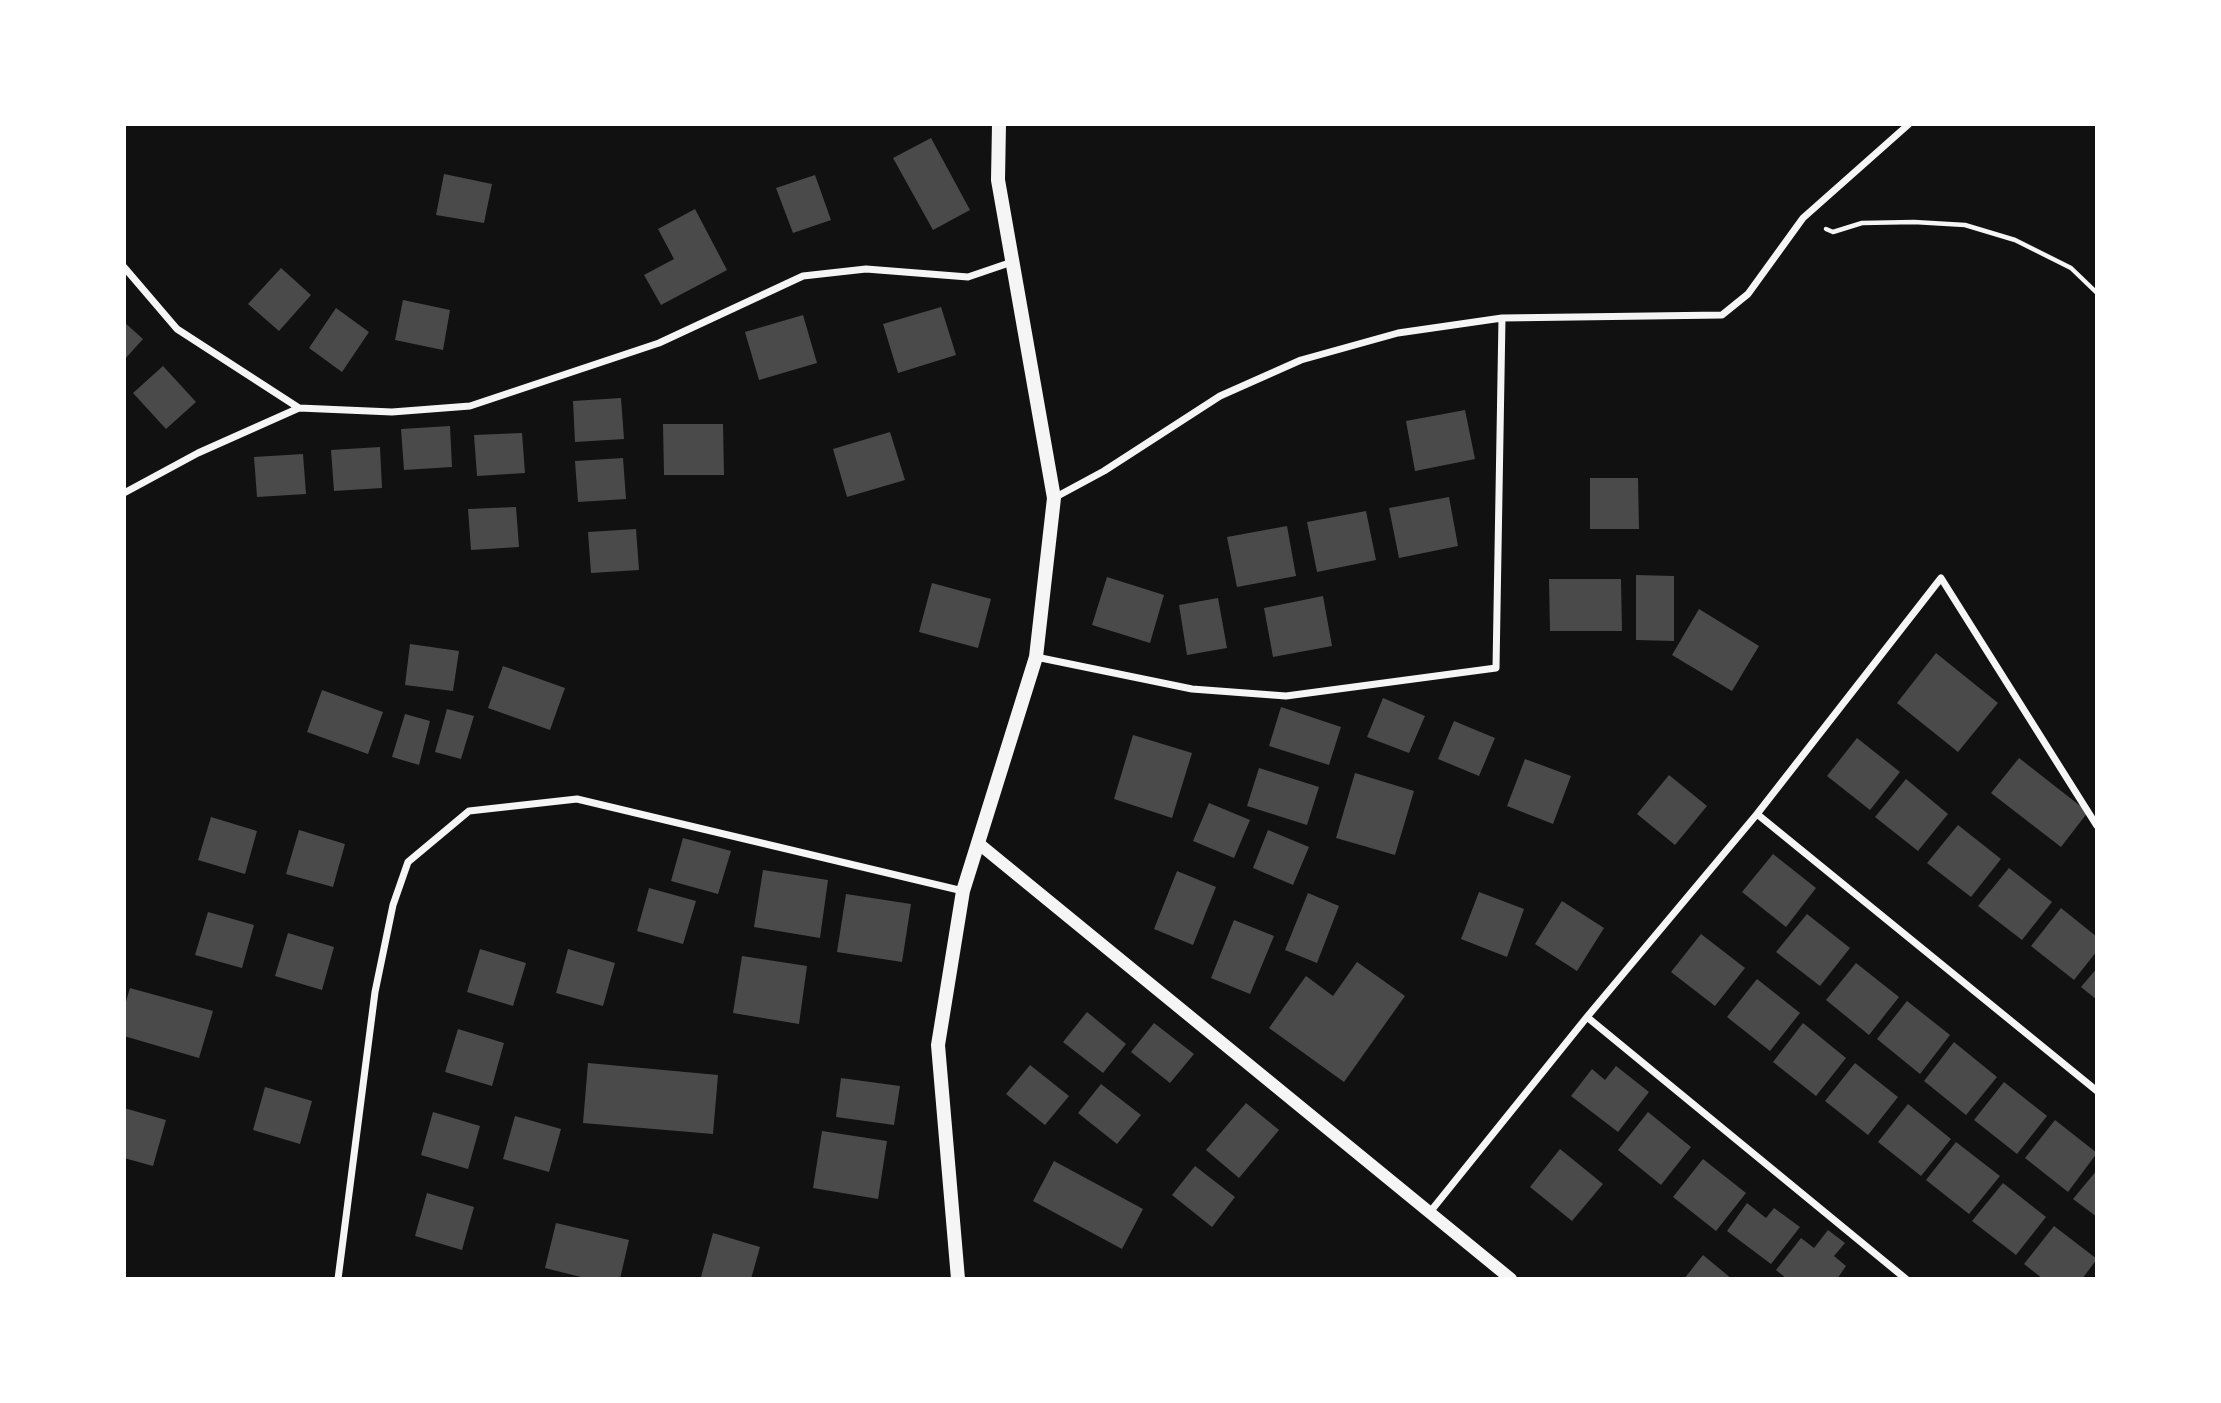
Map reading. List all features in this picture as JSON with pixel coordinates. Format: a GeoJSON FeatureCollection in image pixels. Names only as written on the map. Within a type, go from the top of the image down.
{"type":"FeatureCollection","features":[{"type":"Feature","properties":{"kind":"main road"},"geometry":{"type":"LineString","coordinates":[[958,1279],[938,1045],[962,891],[1036,657],[1054,498],[998,180],[999,124]]}},
{"type":"Feature","properties":{"kind":"street"},"geometry":{"type":"LineString","coordinates":[[1054,498],[1104,471],[1220,396],[1301,360],[1398,333],[1502,318],[1722,315],[1748,294],[1803,218],[1909,124]]}},
{"type":"Feature","properties":{"kind":"street"},"geometry":{"type":"LineString","coordinates":[[124,494],[198,453],[299,408],[392,412],[470,406],[659,343],[803,276],[866,269],[968,277],[1012,262]]}},
{"type":"Feature","properties":{"kind":"street"},"geometry":{"type":"LineString","coordinates":[[124,267],[177,329],[299,408]]}},
{"type":"Feature","properties":{"kind":"street"},"geometry":{"type":"LineString","coordinates":[[1036,657],[1192,689],[1286,696],[1496,668],[1502,318]]}},
{"type":"Feature","properties":{"kind":"street"},"geometry":{"type":"LineString","coordinates":[[1430,1212],[1587,1017],[1757,814],[1941,578],[2097,826]]}},
{"type":"Feature","properties":{"kind":"street"},"geometry":{"type":"LineString","coordinates":[[338,1279],[375,992],[393,905],[408,862],[469,811],[577,799],[962,891]]}},
{"type":"Feature","properties":{"kind":"street"},"geometry":{"type":"LineString","coordinates":[[1757,814],[2097,1091]]}},
{"type":"Feature","properties":{"kind":"street"},"geometry":{"type":"LineString","coordinates":[[978,843],[1511,1279]]}},
{"type":"Feature","properties":{"kind":"street"},"geometry":{"type":"LineString","coordinates":[[1587,1017],[1906,1279]]}},
{"type":"Feature","properties":{"kind":"path"},"geometry":{"type":"LineString","coordinates":[[1803,218],[1833,232],[1862,223],[1965,225],[2015,240],[2071,268],[2097,293]]}},
{"type":"Feature","properties":{"kind":"building"},"geometry":{"type":"Polygon","coordinates":[[[931,138],[970,210],[933,230],[893,158],[931,138]]]}},
{"type":"Feature","properties":{"kind":"building"},"geometry":{"type":"Polygon","coordinates":[[[444,174],[492,184],[484,223],[436,215],[444,174]]]}},
{"type":"Feature","properties":{"kind":"building"},"geometry":{"type":"Polygon","coordinates":[[[815,175],[831,220],[793,233],[776,188],[815,175]]]}},
{"type":"Feature","properties":{"kind":"building"},"geometry":{"type":"Polygon","coordinates":[[[695,209],[727,270],[661,305],[644,275],[674,259],[658,229],[695,209]]]}},
{"type":"Feature","properties":{"kind":"building"},"geometry":{"type":"Polygon","coordinates":[[[281,268],[311,295],[279,331],[248,304],[281,268]]]}},
{"type":"Feature","properties":{"kind":"building"},"geometry":{"type":"Polygon","coordinates":[[[403,300],[450,310],[443,350],[395,340],[403,300]]]}},
{"type":"Feature","properties":{"kind":"building"},"geometry":{"type":"Polygon","coordinates":[[[941,307],[956,355],[898,373],[883,324],[941,307]]]}},
{"type":"Feature","properties":{"kind":"building"},"geometry":{"type":"Polygon","coordinates":[[[336,308],[369,332],[342,372],[309,348],[336,308]]]}},
{"type":"Feature","properties":{"kind":"building"},"geometry":{"type":"Polygon","coordinates":[[[803,315],[817,363],[759,380],[745,332],[803,315]]]}},
{"type":"Feature","properties":{"kind":"building"},"geometry":{"type":"Polygon","coordinates":[[[124,322],[143,339],[124,360],[124,322]]]}},
{"type":"Feature","properties":{"kind":"building"},"geometry":{"type":"Polygon","coordinates":[[[163,366],[196,402],[166,429],[133,393],[163,366]]]}},
{"type":"Feature","properties":{"kind":"building"},"geometry":{"type":"Polygon","coordinates":[[[621,398],[624,439],[575,442],[573,401],[621,398]]]}},
{"type":"Feature","properties":{"kind":"building"},"geometry":{"type":"Polygon","coordinates":[[[1465,410],[1475,459],[1415,471],[1406,421],[1465,410]]]}},
{"type":"Feature","properties":{"kind":"building"},"geometry":{"type":"Polygon","coordinates":[[[663,424],[723,424],[724,475],[664,475],[663,424]]]}},
{"type":"Feature","properties":{"kind":"building"},"geometry":{"type":"Polygon","coordinates":[[[450,426],[452,467],[404,470],[401,429],[450,426]]]}},
{"type":"Feature","properties":{"kind":"building"},"geometry":{"type":"Polygon","coordinates":[[[890,432],[905,480],[847,497],[833,449],[890,432]]]}},
{"type":"Feature","properties":{"kind":"building"},"geometry":{"type":"Polygon","coordinates":[[[522,433],[525,473],[477,476],[474,435],[522,433]]]}},
{"type":"Feature","properties":{"kind":"building"},"geometry":{"type":"Polygon","coordinates":[[[380,447],[382,488],[334,491],[331,450],[380,447]]]}},
{"type":"Feature","properties":{"kind":"building"},"geometry":{"type":"Polygon","coordinates":[[[303,454],[306,494],[257,497],[254,457],[303,454]]]}},
{"type":"Feature","properties":{"kind":"building"},"geometry":{"type":"Polygon","coordinates":[[[623,458],[626,499],[578,502],[575,461],[623,458]]]}},
{"type":"Feature","properties":{"kind":"building"},"geometry":{"type":"Polygon","coordinates":[[[1590,478],[1638,478],[1639,529],[1590,529],[1590,478]]]}},
{"type":"Feature","properties":{"kind":"building"},"geometry":{"type":"Polygon","coordinates":[[[1449,497],[1458,546],[1399,558],[1389,508],[1449,497]]]}},
{"type":"Feature","properties":{"kind":"building"},"geometry":{"type":"Polygon","coordinates":[[[516,507],[519,547],[471,550],[468,509],[516,507]]]}},
{"type":"Feature","properties":{"kind":"building"},"geometry":{"type":"Polygon","coordinates":[[[1366,511],[1376,560],[1317,572],[1307,522],[1366,511]]]}},
{"type":"Feature","properties":{"kind":"building"},"geometry":{"type":"Polygon","coordinates":[[[1287,526],[1296,576],[1237,587],[1227,537],[1287,526]]]}},
{"type":"Feature","properties":{"kind":"building"},"geometry":{"type":"Polygon","coordinates":[[[636,529],[639,570],[591,573],[588,532],[636,529]]]}},
{"type":"Feature","properties":{"kind":"building"},"geometry":{"type":"Polygon","coordinates":[[[1636,575],[1674,576],[1674,641],[1636,640],[1636,575]]]}},
{"type":"Feature","properties":{"kind":"building"},"geometry":{"type":"Polygon","coordinates":[[[1107,577],[1164,595],[1150,643],[1092,625],[1107,577]]]}},
{"type":"Feature","properties":{"kind":"building"},"geometry":{"type":"Polygon","coordinates":[[[1549,579],[1621,579],[1622,631],[1550,631],[1549,579]]]}},
{"type":"Feature","properties":{"kind":"building"},"geometry":{"type":"Polygon","coordinates":[[[932,583],[991,599],[978,648],[919,632],[932,583]]]}},
{"type":"Feature","properties":{"kind":"building"},"geometry":{"type":"Polygon","coordinates":[[[1323,596],[1332,646],[1273,657],[1264,608],[1323,596]]]}},
{"type":"Feature","properties":{"kind":"building"},"geometry":{"type":"Polygon","coordinates":[[[1218,598],[1227,648],[1187,655],[1179,605],[1218,598]]]}},
{"type":"Feature","properties":{"kind":"building"},"geometry":{"type":"Polygon","coordinates":[[[1699,609],[1759,646],[1732,691],[1672,655],[1699,609]]]}},
{"type":"Feature","properties":{"kind":"building"},"geometry":{"type":"Polygon","coordinates":[[[410,644],[459,651],[453,691],[405,685],[410,644]]]}},
{"type":"Feature","properties":{"kind":"building"},"geometry":{"type":"Polygon","coordinates":[[[1936,653],[1998,703],[1958,752],[1897,703],[1936,653]]]}},
{"type":"Feature","properties":{"kind":"building"},"geometry":{"type":"Polygon","coordinates":[[[503,666],[565,688],[550,730],[488,708],[503,666]]]}},
{"type":"Feature","properties":{"kind":"building"},"geometry":{"type":"Polygon","coordinates":[[[322,690],[383,712],[368,754],[307,732],[322,690]]]}},
{"type":"Feature","properties":{"kind":"building"},"geometry":{"type":"Polygon","coordinates":[[[1383,698],[1425,716],[1409,753],[1367,737],[1383,698]]]}},
{"type":"Feature","properties":{"kind":"building"},"geometry":{"type":"Polygon","coordinates":[[[1281,707],[1341,727],[1329,765],[1269,746],[1281,707]]]}},
{"type":"Feature","properties":{"kind":"building"},"geometry":{"type":"Polygon","coordinates":[[[447,709],[474,716],[461,759],[435,752],[447,709]]]}},
{"type":"Feature","properties":{"kind":"building"},"geometry":{"type":"Polygon","coordinates":[[[405,714],[430,721],[419,765],[392,757],[405,714]]]}},
{"type":"Feature","properties":{"kind":"building"},"geometry":{"type":"Polygon","coordinates":[[[1454,721],[1495,738],[1479,776],[1438,759],[1454,721]]]}},
{"type":"Feature","properties":{"kind":"building"},"geometry":{"type":"Polygon","coordinates":[[[1133,735],[1192,753],[1172,818],[1114,799],[1133,735]]]}},
{"type":"Feature","properties":{"kind":"building"},"geometry":{"type":"Polygon","coordinates":[[[1857,738],[1900,772],[1870,810],[1827,776],[1857,738]]]}},
{"type":"Feature","properties":{"kind":"building"},"geometry":{"type":"Polygon","coordinates":[[[2019,758],[2088,812],[2061,847],[1991,793],[2019,758]]]}},
{"type":"Feature","properties":{"kind":"building"},"geometry":{"type":"Polygon","coordinates":[[[1525,759],[1571,776],[1553,824],[1507,806],[1525,759]]]}},
{"type":"Feature","properties":{"kind":"building"},"geometry":{"type":"Polygon","coordinates":[[[1259,768],[1319,787],[1307,825],[1247,806],[1259,768]]]}},
{"type":"Feature","properties":{"kind":"building"},"geometry":{"type":"Polygon","coordinates":[[[1355,773],[1414,791],[1395,855],[1336,838],[1355,773]]]}},
{"type":"Feature","properties":{"kind":"building"},"geometry":{"type":"Polygon","coordinates":[[[1669,775],[1707,806],[1675,845],[1637,814],[1669,775]]]}},
{"type":"Feature","properties":{"kind":"building"},"geometry":{"type":"Polygon","coordinates":[[[1906,779],[1948,814],[1918,851],[1875,817],[1906,779]]]}},
{"type":"Feature","properties":{"kind":"building"},"geometry":{"type":"Polygon","coordinates":[[[1209,803],[1250,820],[1234,858],[1193,841],[1209,803]]]}},
{"type":"Feature","properties":{"kind":"building"},"geometry":{"type":"Polygon","coordinates":[[[211,817],[257,831],[245,874],[198,860],[211,817]]]}},
{"type":"Feature","properties":{"kind":"building"},"geometry":{"type":"Polygon","coordinates":[[[1958,825],[2001,859],[1971,897],[1927,863],[1958,825]]]}},
{"type":"Feature","properties":{"kind":"building"},"geometry":{"type":"Polygon","coordinates":[[[299,830],[345,844],[333,887],[286,874],[299,830]]]}},
{"type":"Feature","properties":{"kind":"building"},"geometry":{"type":"Polygon","coordinates":[[[1268,830],[1309,847],[1293,885],[1253,868],[1268,830]]]}},
{"type":"Feature","properties":{"kind":"building"},"geometry":{"type":"Polygon","coordinates":[[[683,838],[731,851],[718,894],[671,881],[683,838]]]}},
{"type":"Feature","properties":{"kind":"building"},"geometry":{"type":"Polygon","coordinates":[[[1773,854],[1816,888],[1786,927],[1742,892],[1773,854]]]}},
{"type":"Feature","properties":{"kind":"building"},"geometry":{"type":"Polygon","coordinates":[[[2009,868],[2052,902],[2022,940],[1978,906],[2009,868]]]}},
{"type":"Feature","properties":{"kind":"building"},"geometry":{"type":"Polygon","coordinates":[[[763,870],[828,880],[820,938],[754,927],[763,870]]]}},
{"type":"Feature","properties":{"kind":"building"},"geometry":{"type":"Polygon","coordinates":[[[1177,871],[1216,887],[1193,945],[1154,929],[1177,871]]]}},
{"type":"Feature","properties":{"kind":"building"},"geometry":{"type":"Polygon","coordinates":[[[649,888],[696,901],[683,944],[637,931],[649,888]]]}},
{"type":"Feature","properties":{"kind":"building"},"geometry":{"type":"Polygon","coordinates":[[[1479,892],[1524,909],[1507,957],[1461,939],[1479,892]]]}},
{"type":"Feature","properties":{"kind":"building"},"geometry":{"type":"Polygon","coordinates":[[[1308,893],[1339,906],[1317,963],[1285,950],[1308,893]]]}},
{"type":"Feature","properties":{"kind":"building"},"geometry":{"type":"Polygon","coordinates":[[[846,894],[911,904],[902,962],[837,952],[846,894]]]}},
{"type":"Feature","properties":{"kind":"building"},"geometry":{"type":"Polygon","coordinates":[[[1562,901],[1604,928],[1577,971],[1535,944],[1562,901]]]}},
{"type":"Feature","properties":{"kind":"building"},"geometry":{"type":"Polygon","coordinates":[[[2061,908],[2097,937],[2097,951],[2074,980],[2031,946],[2061,908]]]}},
{"type":"Feature","properties":{"kind":"building"},"geometry":{"type":"Polygon","coordinates":[[[208,912],[254,925],[242,968],[195,955],[208,912]]]}},
{"type":"Feature","properties":{"kind":"building"},"geometry":{"type":"Polygon","coordinates":[[[1807,914],[1850,948],[1820,986],[1776,952],[1807,914]]]}},
{"type":"Feature","properties":{"kind":"building"},"geometry":{"type":"Polygon","coordinates":[[[1234,920],[1274,936],[1250,994],[1211,978],[1234,920]]]}},
{"type":"Feature","properties":{"kind":"building"},"geometry":{"type":"Polygon","coordinates":[[[288,933],[334,947],[322,990],[275,976],[288,933]]]}},
{"type":"Feature","properties":{"kind":"building"},"geometry":{"type":"Polygon","coordinates":[[[1701,934],[1745,968],[1715,1006],[1671,972],[1701,934]]]}},
{"type":"Feature","properties":{"kind":"building"},"geometry":{"type":"Polygon","coordinates":[[[480,949],[526,963],[513,1006],[467,992],[480,949]]]}},
{"type":"Feature","properties":{"kind":"building"},"geometry":{"type":"Polygon","coordinates":[[[568,949],[615,963],[603,1006],[556,993],[568,949]]]}},
{"type":"Feature","properties":{"kind":"building"},"geometry":{"type":"Polygon","coordinates":[[[742,956],[807,966],[799,1024],[733,1013],[742,956]]]}},
{"type":"Feature","properties":{"kind":"building"},"geometry":{"type":"Polygon","coordinates":[[[1357,962],[1405,996],[1344,1082],[1269,1028],[1306,976],[1333,996],[1357,962]]]}},
{"type":"Feature","properties":{"kind":"building"},"geometry":{"type":"Polygon","coordinates":[[[1856,963],[1899,997],[1869,1035],[1826,1000],[1856,963]]]}},
{"type":"Feature","properties":{"kind":"building"},"geometry":{"type":"Polygon","coordinates":[[[2097,968],[2097,1000],[2081,987],[2097,968]]]}},
{"type":"Feature","properties":{"kind":"building"},"geometry":{"type":"Polygon","coordinates":[[[1757,979],[1800,1013],[1770,1051],[1727,1017],[1757,979]]]}},
{"type":"Feature","properties":{"kind":"building"},"geometry":{"type":"Polygon","coordinates":[[[130,988],[213,1011],[199,1058],[124,1036],[124,1008],[130,988]]]}},
{"type":"Feature","properties":{"kind":"building"},"geometry":{"type":"Polygon","coordinates":[[[1907,1001],[1950,1035],[1920,1074],[1877,1039],[1907,1001]]]}},
{"type":"Feature","properties":{"kind":"building"},"geometry":{"type":"Polygon","coordinates":[[[1087,1012],[1126,1044],[1103,1073],[1063,1042],[1087,1012]]]}},
{"type":"Feature","properties":{"kind":"building"},"geometry":{"type":"Polygon","coordinates":[[[1154,1023],[1194,1054],[1170,1083],[1131,1052],[1154,1023]]]}},
{"type":"Feature","properties":{"kind":"building"},"geometry":{"type":"Polygon","coordinates":[[[1803,1023],[1846,1058],[1816,1096],[1773,1062],[1803,1023]]]}},
{"type":"Feature","properties":{"kind":"building"},"geometry":{"type":"Polygon","coordinates":[[[458,1029],[504,1043],[492,1086],[445,1072],[458,1029]]]}},
{"type":"Feature","properties":{"kind":"building"},"geometry":{"type":"Polygon","coordinates":[[[1954,1042],[1997,1077],[1966,1115],[1924,1081],[1954,1042]]]}},
{"type":"Feature","properties":{"kind":"building"},"geometry":{"type":"Polygon","coordinates":[[[588,1063],[718,1075],[713,1134],[583,1123],[588,1063]]]}},
{"type":"Feature","properties":{"kind":"building"},"geometry":{"type":"Polygon","coordinates":[[[1855,1063],[1898,1097],[1868,1135],[1825,1101],[1855,1063]]]}},
{"type":"Feature","properties":{"kind":"building"},"geometry":{"type":"Polygon","coordinates":[[[1030,1065],[1069,1096],[1045,1125],[1006,1094],[1030,1065]]]}},
{"type":"Feature","properties":{"kind":"building"},"geometry":{"type":"Polygon","coordinates":[[[1616,1066],[1649,1092],[1618,1132],[1571,1096],[1592,1069],[1605,1080],[1616,1066]]]}},
{"type":"Feature","properties":{"kind":"building"},"geometry":{"type":"Polygon","coordinates":[[[841,1078],[900,1086],[894,1125],[836,1117],[841,1078]]]}},
{"type":"Feature","properties":{"kind":"building"},"geometry":{"type":"Polygon","coordinates":[[[2004,1082],[2047,1116],[2017,1154],[1974,1120],[2004,1082]]]}},
{"type":"Feature","properties":{"kind":"building"},"geometry":{"type":"Polygon","coordinates":[[[1101,1084],[1141,1115],[1117,1144],[1078,1113],[1101,1084]]]}},
{"type":"Feature","properties":{"kind":"building"},"geometry":{"type":"Polygon","coordinates":[[[265,1087],[312,1101],[300,1144],[253,1130],[265,1087]]]}},
{"type":"Feature","properties":{"kind":"building"},"geometry":{"type":"Polygon","coordinates":[[[1246,1103],[1279,1130],[1239,1178],[1206,1150],[1246,1103]]]}},
{"type":"Feature","properties":{"kind":"building"},"geometry":{"type":"Polygon","coordinates":[[[1908,1104],[1951,1139],[1921,1176],[1878,1142],[1908,1104]]]}},
{"type":"Feature","properties":{"kind":"building"},"geometry":{"type":"Polygon","coordinates":[[[124,1108],[166,1120],[153,1166],[124,1158],[124,1108]]]}},
{"type":"Feature","properties":{"kind":"building"},"geometry":{"type":"Polygon","coordinates":[[[433,1112],[480,1126],[468,1169],[421,1155],[433,1112]]]}},
{"type":"Feature","properties":{"kind":"building"},"geometry":{"type":"Polygon","coordinates":[[[1648,1112],[1691,1147],[1661,1185],[1618,1150],[1648,1112]]]}},
{"type":"Feature","properties":{"kind":"building"},"geometry":{"type":"Polygon","coordinates":[[[515,1116],[561,1129],[549,1172],[503,1159],[515,1116]]]}},
{"type":"Feature","properties":{"kind":"building"},"geometry":{"type":"Polygon","coordinates":[[[2055,1120],[2097,1153],[2068,1192],[2025,1158],[2055,1120]]]}},
{"type":"Feature","properties":{"kind":"building"},"geometry":{"type":"Polygon","coordinates":[[[822,1131],[887,1141],[878,1199],[813,1188],[822,1131]]]}},
{"type":"Feature","properties":{"kind":"building"},"geometry":{"type":"Polygon","coordinates":[[[1956,1142],[2000,1176],[1969,1214],[1926,1180],[1956,1142]]]}},
{"type":"Feature","properties":{"kind":"building"},"geometry":{"type":"Polygon","coordinates":[[[1560,1149],[1603,1184],[1572,1221],[1530,1187],[1560,1149]]]}},
{"type":"Feature","properties":{"kind":"building"},"geometry":{"type":"Polygon","coordinates":[[[1703,1159],[1746,1193],[1716,1231],[1673,1197],[1703,1159]]]}},
{"type":"Feature","properties":{"kind":"building"},"geometry":{"type":"Polygon","coordinates":[[[1054,1161],[1143,1209],[1122,1249],[1033,1201],[1054,1161]]]}},
{"type":"Feature","properties":{"kind":"building"},"geometry":{"type":"Polygon","coordinates":[[[1195,1166],[1235,1197],[1212,1227],[1172,1195],[1195,1166]]]}},
{"type":"Feature","properties":{"kind":"building"},"geometry":{"type":"Polygon","coordinates":[[[2097,1170],[2097,1217],[2073,1199],[2097,1170]]]}},
{"type":"Feature","properties":{"kind":"building"},"geometry":{"type":"Polygon","coordinates":[[[2003,1183],[2046,1217],[2016,1255],[1972,1221],[2003,1183]]]}},
{"type":"Feature","properties":{"kind":"building"},"geometry":{"type":"Polygon","coordinates":[[[427,1193],[474,1207],[462,1250],[415,1236],[427,1193]]]}},
{"type":"Feature","properties":{"kind":"building"},"geometry":{"type":"Polygon","coordinates":[[[1747,1203],[1766,1218],[1774,1208],[1800,1227],[1771,1264],[1727,1231],[1747,1203]]]}},
{"type":"Feature","properties":{"kind":"building"},"geometry":{"type":"Polygon","coordinates":[[[556,1223],[629,1240],[620,1279],[589,1279],[545,1268],[556,1223]]]}},
{"type":"Feature","properties":{"kind":"building"},"geometry":{"type":"Polygon","coordinates":[[[2054,1226],[2097,1259],[2082,1279],[2043,1279],[2024,1264],[2054,1226]]]}},
{"type":"Feature","properties":{"kind":"building"},"geometry":{"type":"Polygon","coordinates":[[[1828,1230],[1845,1243],[1834,1256],[1846,1266],[1837,1279],[1787,1279],[1776,1270],[1801,1238],[1814,1248],[1828,1230]]]}},
{"type":"Feature","properties":{"kind":"building"},"geometry":{"type":"Polygon","coordinates":[[[713,1233],[760,1247],[751,1279],[701,1277],[713,1233]]]}},
{"type":"Feature","properties":{"kind":"building"},"geometry":{"type":"Polygon","coordinates":[[[1703,1255],[1732,1279],[1684,1279],[1703,1255]]]}}]}
